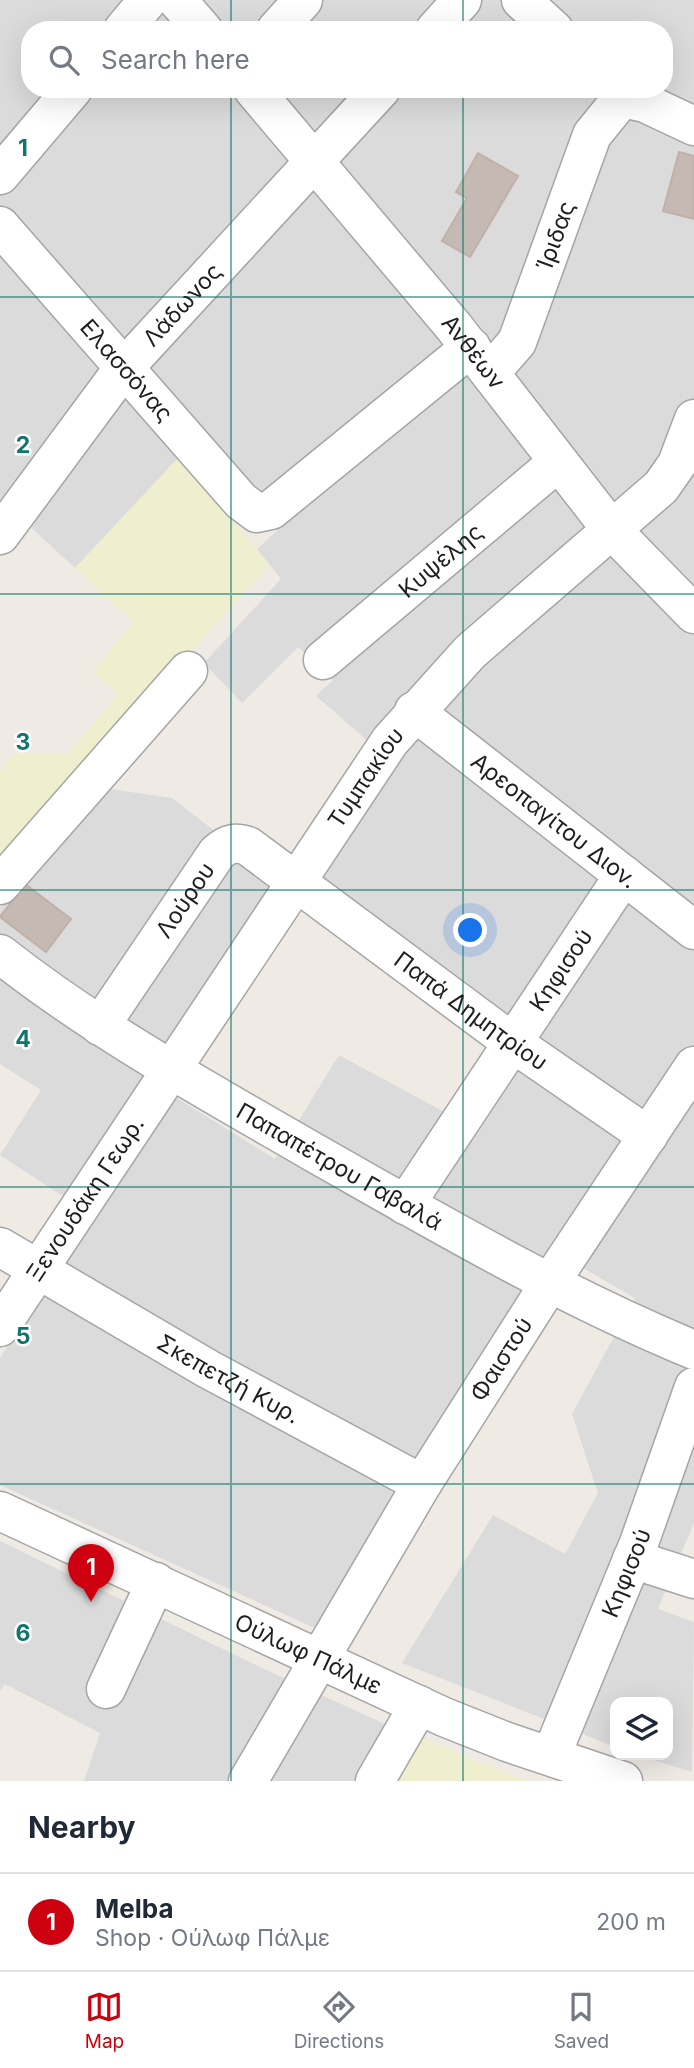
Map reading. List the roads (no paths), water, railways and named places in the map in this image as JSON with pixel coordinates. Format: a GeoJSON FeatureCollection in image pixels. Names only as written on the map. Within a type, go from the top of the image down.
{"type":"FeatureCollection","features":[{"type":"Feature","properties":{"kind":"street"},"geometry":{"type":"LineString","coordinates":[[130,21],[148,0]]}},
{"type":"Feature","properties":{"kind":"street"},"geometry":{"type":"LineString","coordinates":[[177,0],[194,21]]}},
{"type":"Feature","properties":{"kind":"street"},"geometry":{"type":"LineString","coordinates":[[284,21],[303,0]]}},
{"type":"Feature","properties":{"kind":"street"},"geometry":{"type":"LineString","coordinates":[[443,21],[462,0]]}},
{"type":"Feature","properties":{"kind":"street"},"geometry":{"type":"LineString","coordinates":[[521,0],[544,21]]}},
{"type":"Feature","properties":{"kind":"street"},"geometry":{"type":"LineString","coordinates":[[0,175],[65,98]]}},
{"type":"Feature","properties":{"kind":"street","name":"Ανθέων"},"geometry":{"type":"LineString","coordinates":[[261,98],[480,360],[611,529],[694,614]]}},
{"type":"Feature","properties":{"kind":"street","name":"Λάδωνος"},"geometry":{"type":"LineString","coordinates":[[0,535],[122,369],[373,98]]}},
{"type":"Feature","properties":{"kind":"street","name":"Ίριδας"},"geometry":{"type":"LineString","coordinates":[[257,513],[271,510],[480,360],[517,342],[592,135],[616,98]]}},
{"type":"Feature","properties":{"kind":"street"},"geometry":{"type":"LineString","coordinates":[[632,98],[694,126]]}},
{"type":"Feature","properties":{"kind":"street","name":"Ελασσόνας"},"geometry":{"type":"LineString","coordinates":[[0,226],[122,369],[241,501],[257,513]]}},
{"type":"Feature","properties":{"kind":"street","name":"Τυμπακίου"},"geometry":{"type":"LineString","coordinates":[[171,1070],[367,774],[414,711],[510,615],[661,487],[677,464],[694,419]]}},
{"type":"Feature","properties":{"kind":"street","name":"Κυψέλης"},"geometry":{"type":"LineString","coordinates":[[323,660],[558,462]]}},
{"type":"Feature","properties":{"kind":"street"},"geometry":{"type":"LineString","coordinates":[[0,885],[188,671]]}},
{"type":"Feature","properties":{"kind":"street","name":"Αρεοπαγίτου Διον."},"geometry":{"type":"LineString","coordinates":[[414,711],[694,930]]}},
{"type":"Feature","properties":{"kind":"street","name":"Λούρου"},"geometry":{"type":"LineString","coordinates":[[100,1026],[226,845],[237,842],[248,846],[297,883]]}},
{"type":"Feature","properties":{"kind":"street","name":"Κηφισού"},"geometry":{"type":"LineString","coordinates":[[405,1205],[624,875]]}},
{"type":"Feature","properties":{"kind":"street","name":"Παπά Δημητρίου"},"geometry":{"type":"LineString","coordinates":[[297,883],[513,1043],[648,1136]]}},
{"type":"Feature","properties":{"kind":"street","name":"Παπαπέτρου Γαβαλά"},"geometry":{"type":"LineString","coordinates":[[0,954],[100,1026],[405,1205],[551,1281],[694,1350]]}},
{"type":"Feature","properties":{"kind":"street","name":"Φαιστού"},"geometry":{"type":"LineString","coordinates":[[248,1781],[317,1659],[422,1484],[551,1281],[694,1066]]}},
{"type":"Feature","properties":{"kind":"street","name":"Ξενουδάκη Γεωρ."},"geometry":{"type":"LineString","coordinates":[[0,1327],[171,1070]]}},
{"type":"Feature","properties":{"kind":"street","name":"Σκεπετζή Κυρ."},"geometry":{"type":"LineString","coordinates":[[0,1247],[208,1369],[422,1484]]}},
{"type":"Feature","properties":{"kind":"street","name":"Κηφισού"},"geometry":{"type":"LineString","coordinates":[[551,1756],[632,1559],[694,1387]]}},
{"type":"Feature","properties":{"kind":"street","name":"Ούλωφ Πάλμε"},"geometry":{"type":"LineString","coordinates":[[0,1511],[419,1705],[507,1742],[623,1781]]}},
{"type":"Feature","properties":{"kind":"street"},"geometry":{"type":"LineString","coordinates":[[632,1559],[694,1579]]}},
{"type":"Feature","properties":{"kind":"street"},"geometry":{"type":"LineString","coordinates":[[106,1689],[156,1582]]}},
{"type":"Feature","properties":{"kind":"street"},"geometry":{"type":"LineString","coordinates":[[375,1781],[419,1705]]}},
{"type":"Feature","properties":{"kind":"place","name":"Melba"},"geometry":{"type":"Point","coordinates":[91,1602]}}]}
